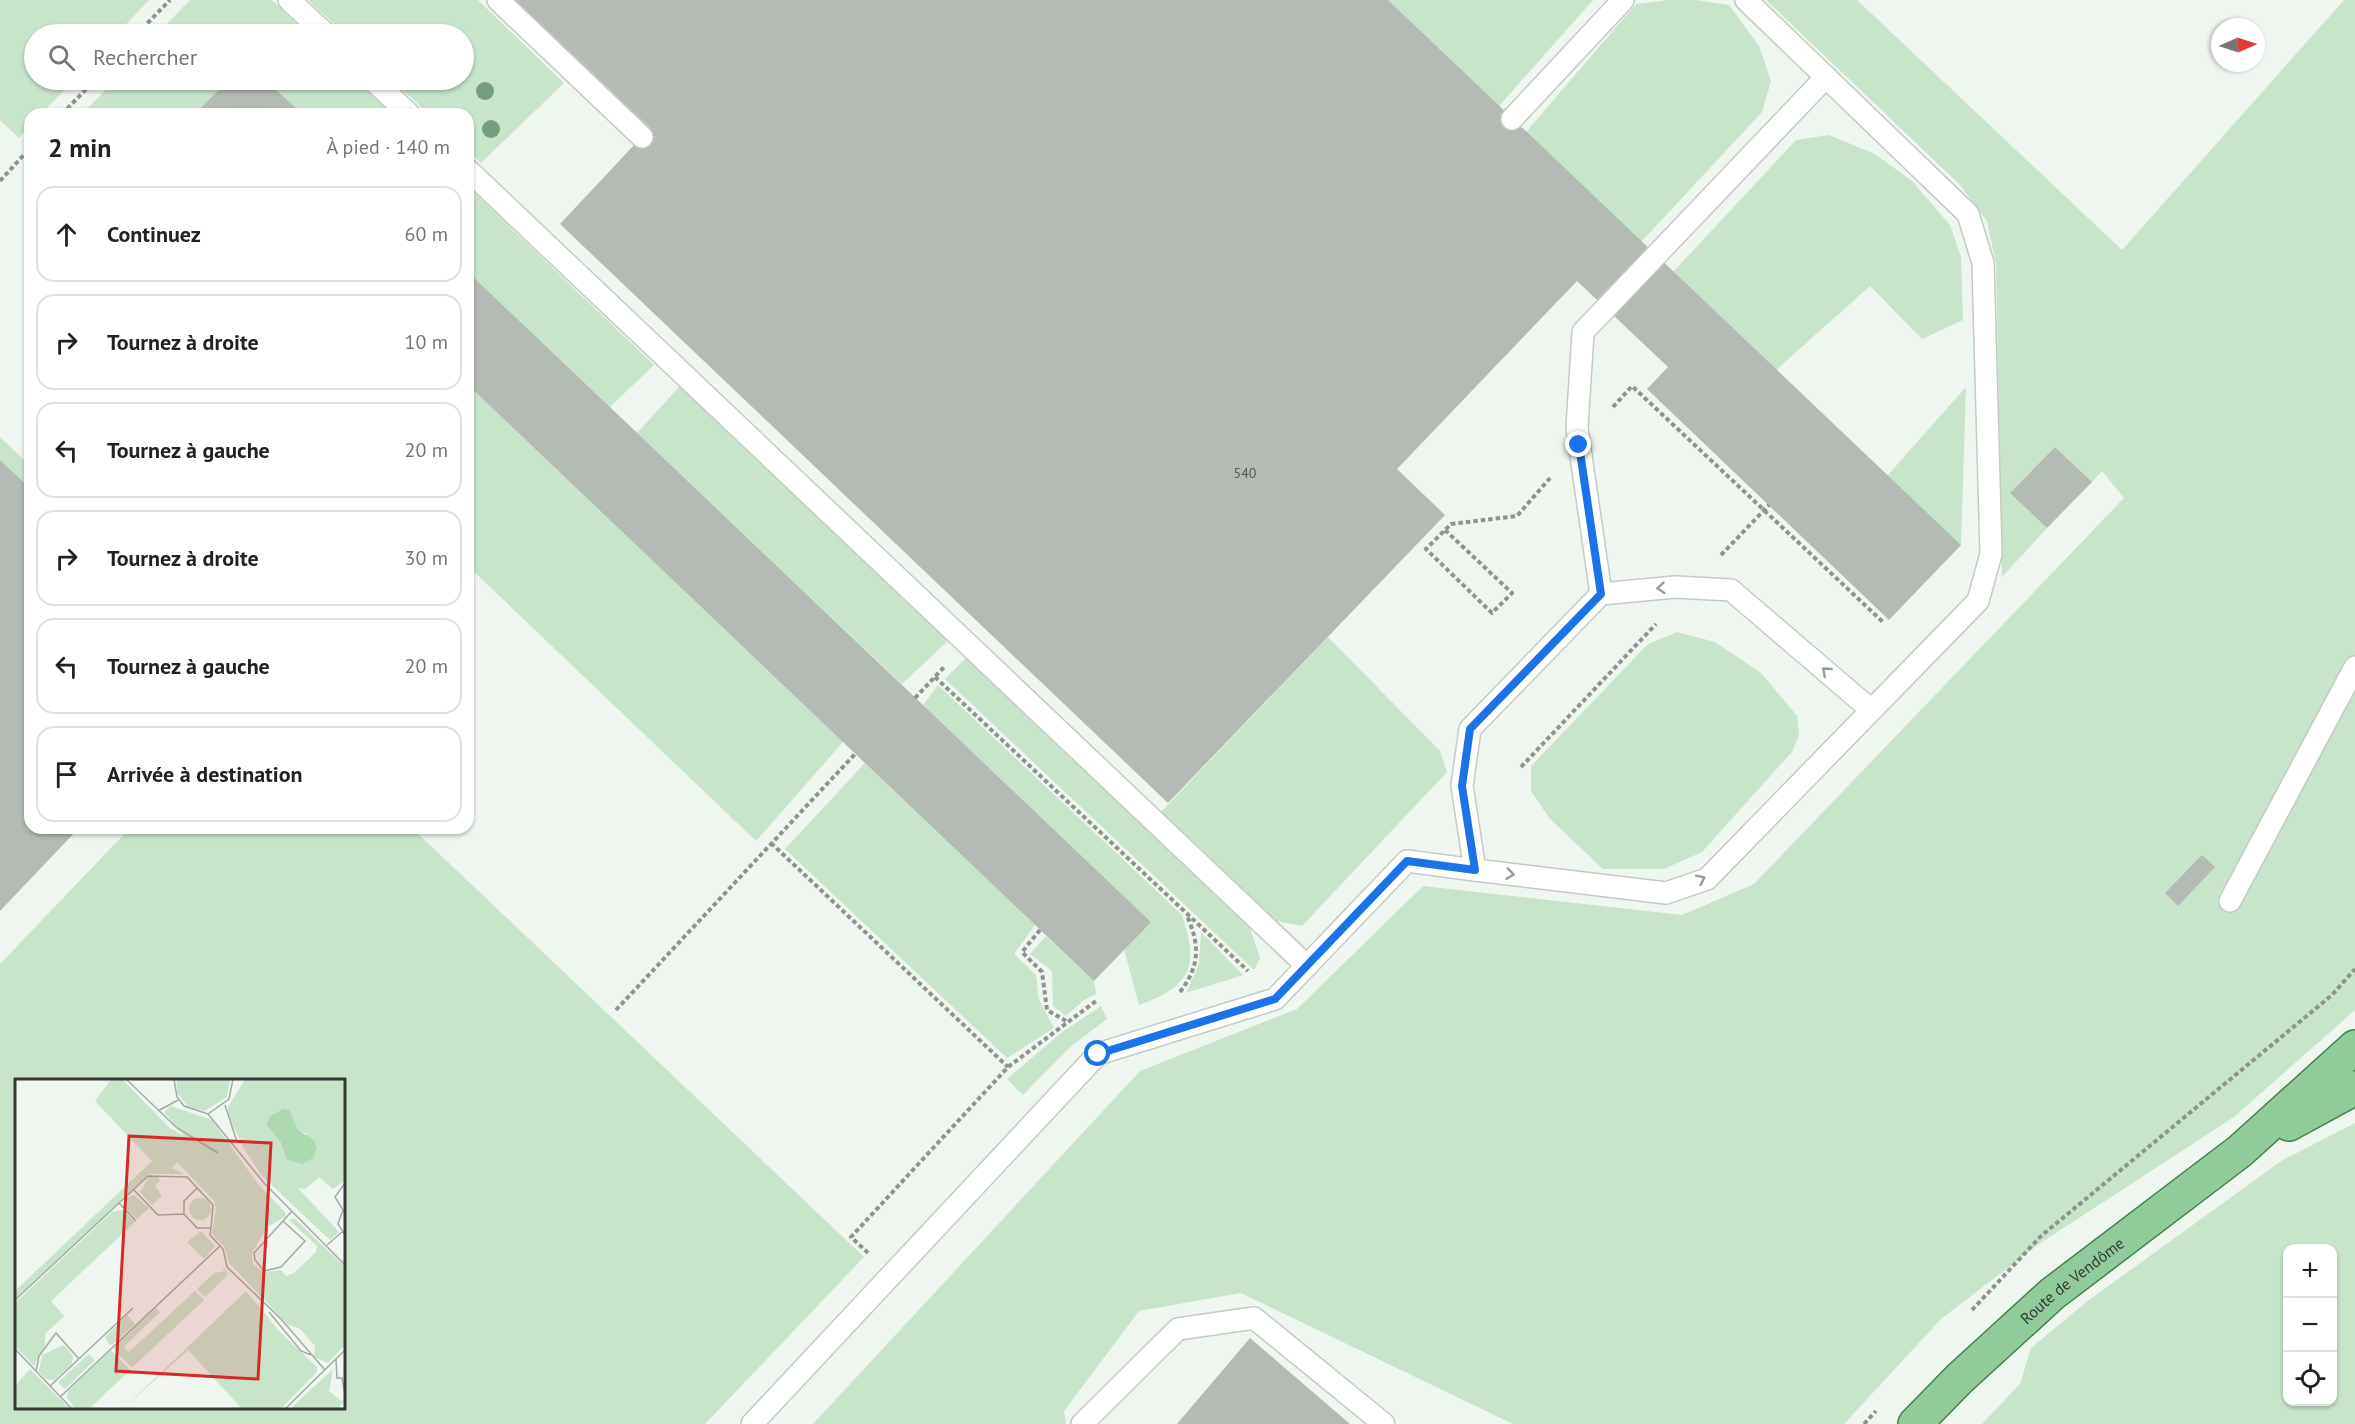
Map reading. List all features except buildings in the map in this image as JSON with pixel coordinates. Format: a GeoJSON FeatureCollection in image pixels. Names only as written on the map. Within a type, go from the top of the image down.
{"type":"FeatureCollection","features":[{"type":"Feature","properties":{"kind":"main road","name":"Route de Vendôme"},"geometry":{"type":"LineString","coordinates":[[1915,1424],[1959,1378],[2052,1294],[2241,1151],[2355,1047]]}},
{"type":"Feature","properties":{"kind":"main road","name":"Route de Vendôme"},"geometry":{"type":"LineString","coordinates":[[2241,1151],[2355,1088]]}},
{"type":"Feature","properties":{"kind":"lane"},"geometry":{"type":"LineString","coordinates":[[289,0],[315,24]]}},
{"type":"Feature","properties":{"kind":"lane"},"geometry":{"type":"LineString","coordinates":[[498,0],[642,136]]}},
{"type":"Feature","properties":{"kind":"lane"},"geometry":{"type":"LineString","coordinates":[[1512,119],[1623,0]]}},
{"type":"Feature","properties":{"kind":"lane"},"geometry":{"type":"LineString","coordinates":[[752,1424],[1098,1054],[1275,999],[1407,861],[1666,893],[1707,879],[1870,709],[1978,601],[1991,554],[1983,263],[1968,214],[1746,0]]}},
{"type":"Feature","properties":{"kind":"lane"},"geometry":{"type":"LineString","coordinates":[[1601,594],[1577,428],[1583,332],[1826,77]]}},
{"type":"Feature","properties":{"kind":"lane"},"geometry":{"type":"LineString","coordinates":[[384,90],[403,108]]}},
{"type":"Feature","properties":{"kind":"lane"},"geometry":{"type":"LineString","coordinates":[[474,176],[1306,966]]}},
{"type":"Feature","properties":{"kind":"lane"},"geometry":{"type":"LineString","coordinates":[[1475,870],[1462,786],[1470,729],[1601,594],[1690,588],[1731,590],[1870,709]]}},
{"type":"Feature","properties":{"kind":"lane"},"geometry":{"type":"LineString","coordinates":[[2230,901],[2355,667]]}},
{"type":"Feature","properties":{"kind":"lane"},"geometry":{"type":"LineString","coordinates":[[1082,1424],[1178,1329],[1254,1318],[1384,1424]]}},
{"type":"Feature","properties":{"kind":"path"},"geometry":{"type":"LineString","coordinates":[[147,24],[170,0]]}},
{"type":"Feature","properties":{"kind":"path"},"geometry":{"type":"LineString","coordinates":[[68,108],[85,90]]}},
{"type":"Feature","properties":{"kind":"path"},"geometry":{"type":"LineString","coordinates":[[0,181],[24,155]]}},
{"type":"Feature","properties":{"kind":"path"},"geometry":{"type":"LineString","coordinates":[[1521,767],[1769,505]]}},
{"type":"Feature","properties":{"kind":"path"},"geometry":{"type":"LineString","coordinates":[[935,676],[1255,978]]}},
{"type":"Feature","properties":{"kind":"path"},"geometry":{"type":"LineString","coordinates":[[616,1010],[855,754]]}},
{"type":"Feature","properties":{"kind":"path"},"geometry":{"type":"LineString","coordinates":[[771,843],[1008,1067]]}},
{"type":"Feature","properties":{"kind":"path"},"geometry":{"type":"LineString","coordinates":[[1174,1001],[1187,983],[1196,962],[1196,937],[1185,912]]}},
{"type":"Feature","properties":{"kind":"path"},"geometry":{"type":"LineString","coordinates":[[1040,930],[1022,952],[1042,972],[1047,1010],[1068,1022]]}},
{"type":"Feature","properties":{"kind":"path"},"geometry":{"type":"LineString","coordinates":[[1969,1313],[2041,1236],[2331,995],[2355,969]]}},
{"type":"Feature","properties":{"kind":"path"},"geometry":{"type":"LineString","coordinates":[[873,1258],[851,1237],[1008,1067],[1096,1002]]}},
{"type":"Feature","properties":{"kind":"path"},"geometry":{"type":"LineString","coordinates":[[1864,1424],[1880,1407]]}},
{"type":"Feature","properties":{"kind":"green space"},"geometry":{"type":"Polygon","coordinates":[[[0,0],[149,0],[126,24],[24,24],[24,90],[64,90],[47,108],[24,108],[24,133],[19,138],[0,120],[0,0]]]}},
{"type":"Feature","properties":{"kind":"green space"},"geometry":{"type":"Polygon","coordinates":[[[190,0],[272,0],[297,24],[167,24],[190,0]]]}},
{"type":"Feature","properties":{"kind":"green space"},"geometry":{"type":"Polygon","coordinates":[[[308,0],[478,0],[564,83],[481,163],[474,157],[474,108],[422,108],[403,90],[474,90],[474,24],[334,24],[308,0]]]}},
{"type":"Feature","properties":{"kind":"green space"},"geometry":{"type":"Polygon","coordinates":[[[1388,0],[1593,0],[1499,106],[1388,0]]]}},
{"type":"Feature","properties":{"kind":"green space"},"geometry":{"type":"Polygon","coordinates":[[[1668,0],[1696,0],[1729,5],[1759,46],[1771,81],[1762,112],[1641,242],[1526,132],[1636,4],[1668,0]]]}},
{"type":"Feature","properties":{"kind":"green space"},"geometry":{"type":"Polygon","coordinates":[[[1766,0],[1857,0],[2122,250],[2344,0],[2355,0],[2355,1010],[2234,1117],[2039,1244],[1941,1319],[1844,1424],[1513,1424],[1241,1293],[1139,1311],[1064,1411],[1066,1424],[813,1424],[1140,1071],[1297,1009],[1423,886],[1682,915],[1754,884],[2124,498],[2102,471],[2092,482],[2055,447],[2010,493],[2047,528],[2002,577],[1996,264],[1987,221],[1959,184],[1766,0]]]}},
{"type":"Feature","properties":{"kind":"green space"},"geometry":{"type":"Polygon","coordinates":[[[105,90],[218,90],[201,108],[88,108],[105,90]]]}},
{"type":"Feature","properties":{"kind":"green space"},"geometry":{"type":"Polygon","coordinates":[[[277,90],[367,90],[386,108],[296,108],[277,90]]]}},
{"type":"Feature","properties":{"kind":"green space"},"geometry":{"type":"Polygon","coordinates":[[[1829,135],[1875,154],[1912,181],[1950,225],[1961,257],[1963,320],[1922,339],[1870,286],[1776,370],[1673,272],[1796,140],[1829,135]]]}},
{"type":"Feature","properties":{"kind":"green space"},"geometry":{"type":"Polygon","coordinates":[[[474,193],[654,365],[610,407],[474,278],[474,193]]]}},
{"type":"Feature","properties":{"kind":"green space"},"geometry":{"type":"Polygon","coordinates":[[[680,386],[950,639],[902,684],[637,433],[680,386]]]}},
{"type":"Feature","properties":{"kind":"green space"},"geometry":{"type":"Polygon","coordinates":[[[1966,387],[1961,545],[1887,476],[1966,387]]]}},
{"type":"Feature","properties":{"kind":"green space"},"geometry":{"type":"Polygon","coordinates":[[[474,391],[843,742],[756,841],[474,572],[474,391]]]}},
{"type":"Feature","properties":{"kind":"green space"},"geometry":{"type":"Polygon","coordinates":[[[0,437],[24,460],[24,482],[0,460],[0,437]]]}},
{"type":"Feature","properties":{"kind":"green space"},"geometry":{"type":"Polygon","coordinates":[[[1677,632],[1715,642],[1761,673],[1797,716],[1799,735],[1792,752],[1702,852],[1664,869],[1603,869],[1550,819],[1531,791],[1531,766],[1648,644],[1677,632]]]}},
{"type":"Feature","properties":{"kind":"green space"},"geometry":{"type":"Polygon","coordinates":[[[1328,637],[1440,751],[1447,772],[1302,926],[1277,921],[1160,813],[1328,637]]]}},
{"type":"Feature","properties":{"kind":"green space"},"geometry":{"type":"Polygon","coordinates":[[[966,658],[1249,925],[1260,958],[1254,970],[945,679],[966,658]]]}},
{"type":"Feature","properties":{"kind":"green space"},"geometry":{"type":"Polygon","coordinates":[[[938,685],[1182,915],[1190,948],[1190,962],[1180,982],[1170,991],[1139,1005],[1124,949],[1150,921],[923,705],[938,685]]]}},
{"type":"Feature","properties":{"kind":"green space"},"geometry":{"type":"Polygon","coordinates":[[[865,763],[1035,925],[1014,954],[1036,975],[1039,1000],[1054,1028],[1007,1058],[785,849],[865,763]]]}},
{"type":"Feature","properties":{"kind":"green space"},"geometry":{"type":"Polygon","coordinates":[[[124,834],[418,834],[864,1257],[705,1424],[0,1424],[0,964],[124,834]]]}},
{"type":"Feature","properties":{"kind":"green space"},"geometry":{"type":"Polygon","coordinates":[[[1201,932],[1243,975],[1186,993],[1199,964],[1201,932]]]}},
{"type":"Feature","properties":{"kind":"green space"},"geometry":{"type":"Polygon","coordinates":[[[1046,936],[1094,981],[1096,994],[1084,1000],[1066,1016],[1053,1006],[1052,971],[1030,954],[1046,936]]]}},
{"type":"Feature","properties":{"kind":"green space"},"geometry":{"type":"Polygon","coordinates":[[[1101,1006],[1107,1019],[1070,1047],[1023,1095],[1007,1079],[1061,1033],[1101,1006]]]}},
{"type":"Feature","properties":{"kind":"green space"},"geometry":{"type":"Polygon","coordinates":[[[2355,1123],[2355,1424],[1982,1424],[2020,1384],[2031,1348],[2085,1303],[2281,1161],[2355,1123]]]}},
{"type":"Feature","properties":{"kind":"route"},"geometry":{"type":"LineString","coordinates":[[1098,1054],[1275,999],[1407,861],[1475,870],[1462,786],[1470,729],[1601,594],[1579,445]]}}]}
